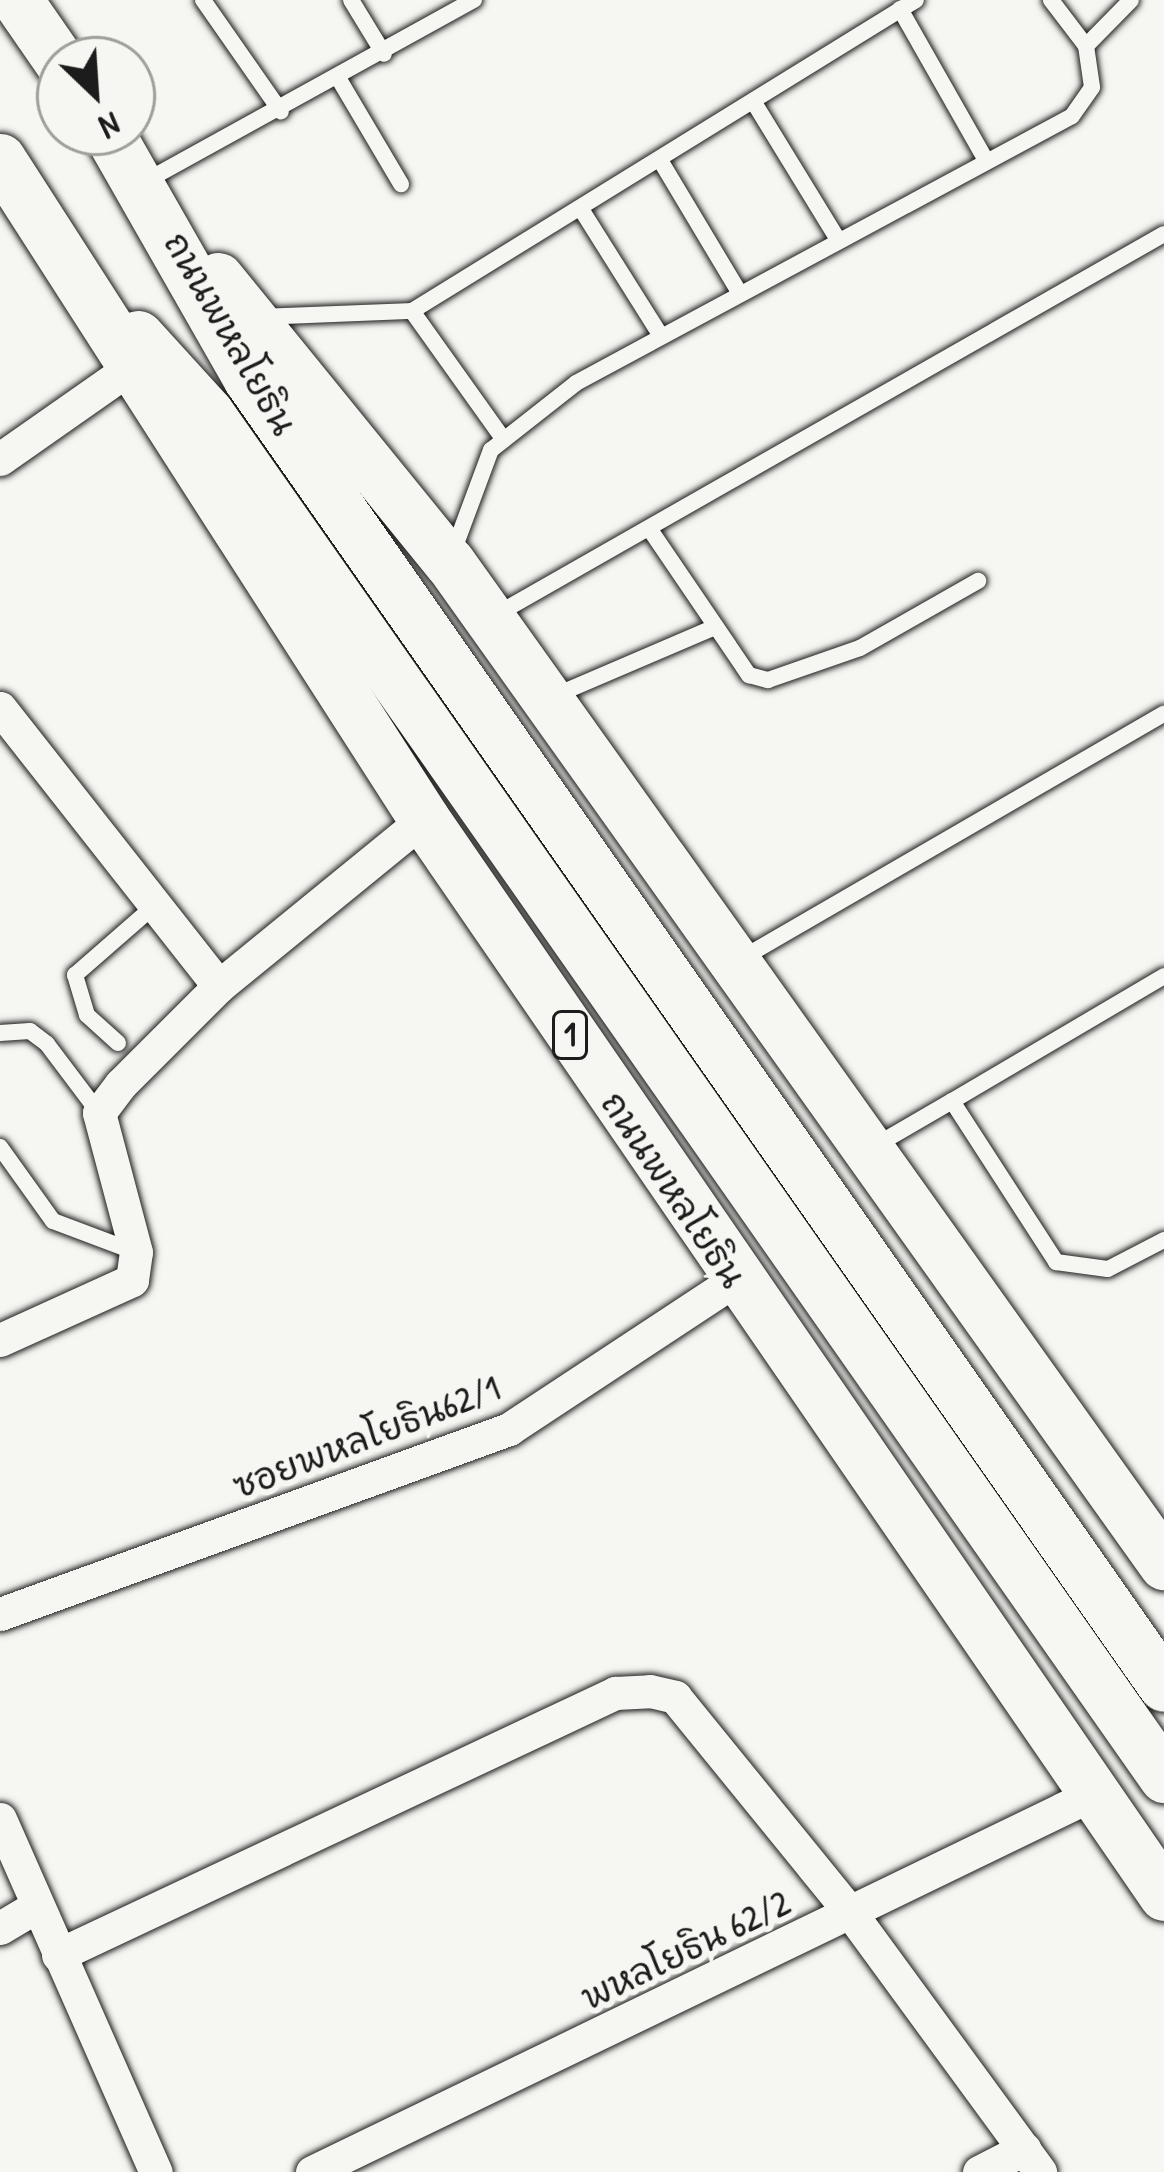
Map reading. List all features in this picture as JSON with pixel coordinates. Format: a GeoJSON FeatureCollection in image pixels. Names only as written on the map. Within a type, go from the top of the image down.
{"type":"FeatureCollection","features":[{"type":"Feature","properties":{"kind":"main road"},"geometry":{"type":"LineString","coordinates":[[33,5],[48,36]]}},
{"type":"Feature","properties":{"kind":"main road","name":"ถนนพหลโยธิน"},"geometry":{"type":"LineString","coordinates":[[124,156],[154,201],[249,379],[1164,1686]]}},
{"type":"Feature","properties":{"kind":"main road","name":"ถนนพหลโยธิน"},"geometry":{"type":"LineString","coordinates":[[0,159],[91,285],[208,412],[1164,1777]]}},
{"type":"Feature","properties":{"kind":"main road","name":"ถนนพหลโยธิน"},"geometry":{"type":"LineString","coordinates":[[154,201],[450,563],[728,966],[867,1150],[1164,1564]]}},
{"type":"Feature","properties":{"kind":"main road","name":"ถนนพหลโยธิน"},"geometry":{"type":"LineString","coordinates":[[91,285],[130,368],[424,819],[735,1280],[1164,1895]]}},
{"type":"Feature","properties":{"kind":"street"},"geometry":{"type":"LineString","coordinates":[[0,458],[130,368]]}},
{"type":"Feature","properties":{"kind":"street"},"geometry":{"type":"LineString","coordinates":[[0,708],[219,986]]}},
{"type":"Feature","properties":{"kind":"street"},"geometry":{"type":"LineString","coordinates":[[0,1340],[120,1293],[136,1252],[99,1114],[219,986],[424,819]]}},
{"type":"Feature","properties":{"kind":"street","name":"ซอยพหลโยธิน62/1"},"geometry":{"type":"LineString","coordinates":[[0,1614],[509,1429],[735,1280]]}},
{"type":"Feature","properties":{"kind":"street"},"geometry":{"type":"LineString","coordinates":[[58,1954],[632,1690],[675,1696],[850,1912],[1032,2161],[979,2172]]}},
{"type":"Feature","properties":{"kind":"street","name":"พหลโยธิน 62/2"},"geometry":{"type":"LineString","coordinates":[[312,2172],[1091,1795]]}},
{"type":"Feature","properties":{"kind":"street"},"geometry":{"type":"LineString","coordinates":[[0,1820],[156,2172]]}},
{"type":"Feature","properties":{"kind":"street"},"geometry":{"type":"LineString","coordinates":[[0,1928],[37,1906]]}},
{"type":"Feature","properties":{"kind":"lane"},"geometry":{"type":"LineString","coordinates":[[203,0],[281,112]]}},
{"type":"Feature","properties":{"kind":"lane"},"geometry":{"type":"LineString","coordinates":[[351,0],[385,54]]}},
{"type":"Feature","properties":{"kind":"lane"},"geometry":{"type":"LineString","coordinates":[[154,201],[281,112],[474,0]]}},
{"type":"Feature","properties":{"kind":"lane"},"geometry":{"type":"LineString","coordinates":[[450,563],[462,513],[504,440],[662,335],[1087,101],[1086,46],[1051,0]]}},
{"type":"Feature","properties":{"kind":"lane"},"geometry":{"type":"LineString","coordinates":[[1086,46],[1132,0]]}},
{"type":"Feature","properties":{"kind":"lane"},"geometry":{"type":"LineString","coordinates":[[254,318],[412,311],[908,5],[984,157]]}},
{"type":"Feature","properties":{"kind":"lane"},"geometry":{"type":"LineString","coordinates":[[340,81],[401,184]]}},
{"type":"Feature","properties":{"kind":"lane"},"geometry":{"type":"LineString","coordinates":[[753,101],[837,238]]}},
{"type":"Feature","properties":{"kind":"lane"},"geometry":{"type":"LineString","coordinates":[[660,160],[739,292]]}},
{"type":"Feature","properties":{"kind":"lane"},"geometry":{"type":"LineString","coordinates":[[581,209],[662,335]]}},
{"type":"Feature","properties":{"kind":"lane"},"geometry":{"type":"LineString","coordinates":[[488,619],[652,534],[1164,234]]}},
{"type":"Feature","properties":{"kind":"lane"},"geometry":{"type":"LineString","coordinates":[[412,311],[504,440]]}},
{"type":"Feature","properties":{"kind":"lane"},"geometry":{"type":"LineString","coordinates":[[652,534],[748,675],[790,677],[978,581]]}},
{"type":"Feature","properties":{"kind":"lane"},"geometry":{"type":"LineString","coordinates":[[544,700],[713,628]]}},
{"type":"Feature","properties":{"kind":"lane"},"geometry":{"type":"LineString","coordinates":[[728,966],[1164,714]]}},
{"type":"Feature","properties":{"kind":"lane"},"geometry":{"type":"LineString","coordinates":[[118,1043],[87,1015],[75,976],[153,907]]}},
{"type":"Feature","properties":{"kind":"lane"},"geometry":{"type":"LineString","coordinates":[[867,1150],[1164,976]]}},
{"type":"Feature","properties":{"kind":"lane"},"geometry":{"type":"LineString","coordinates":[[2,1030],[47,1044],[99,1114]]}},
{"type":"Feature","properties":{"kind":"lane"},"geometry":{"type":"LineString","coordinates":[[952,1102],[1056,1262],[1108,1269],[1164,1240]]}},
{"type":"Feature","properties":{"kind":"lane"},"geometry":{"type":"LineString","coordinates":[[0,1148],[53,1221],[136,1252]]}}]}
